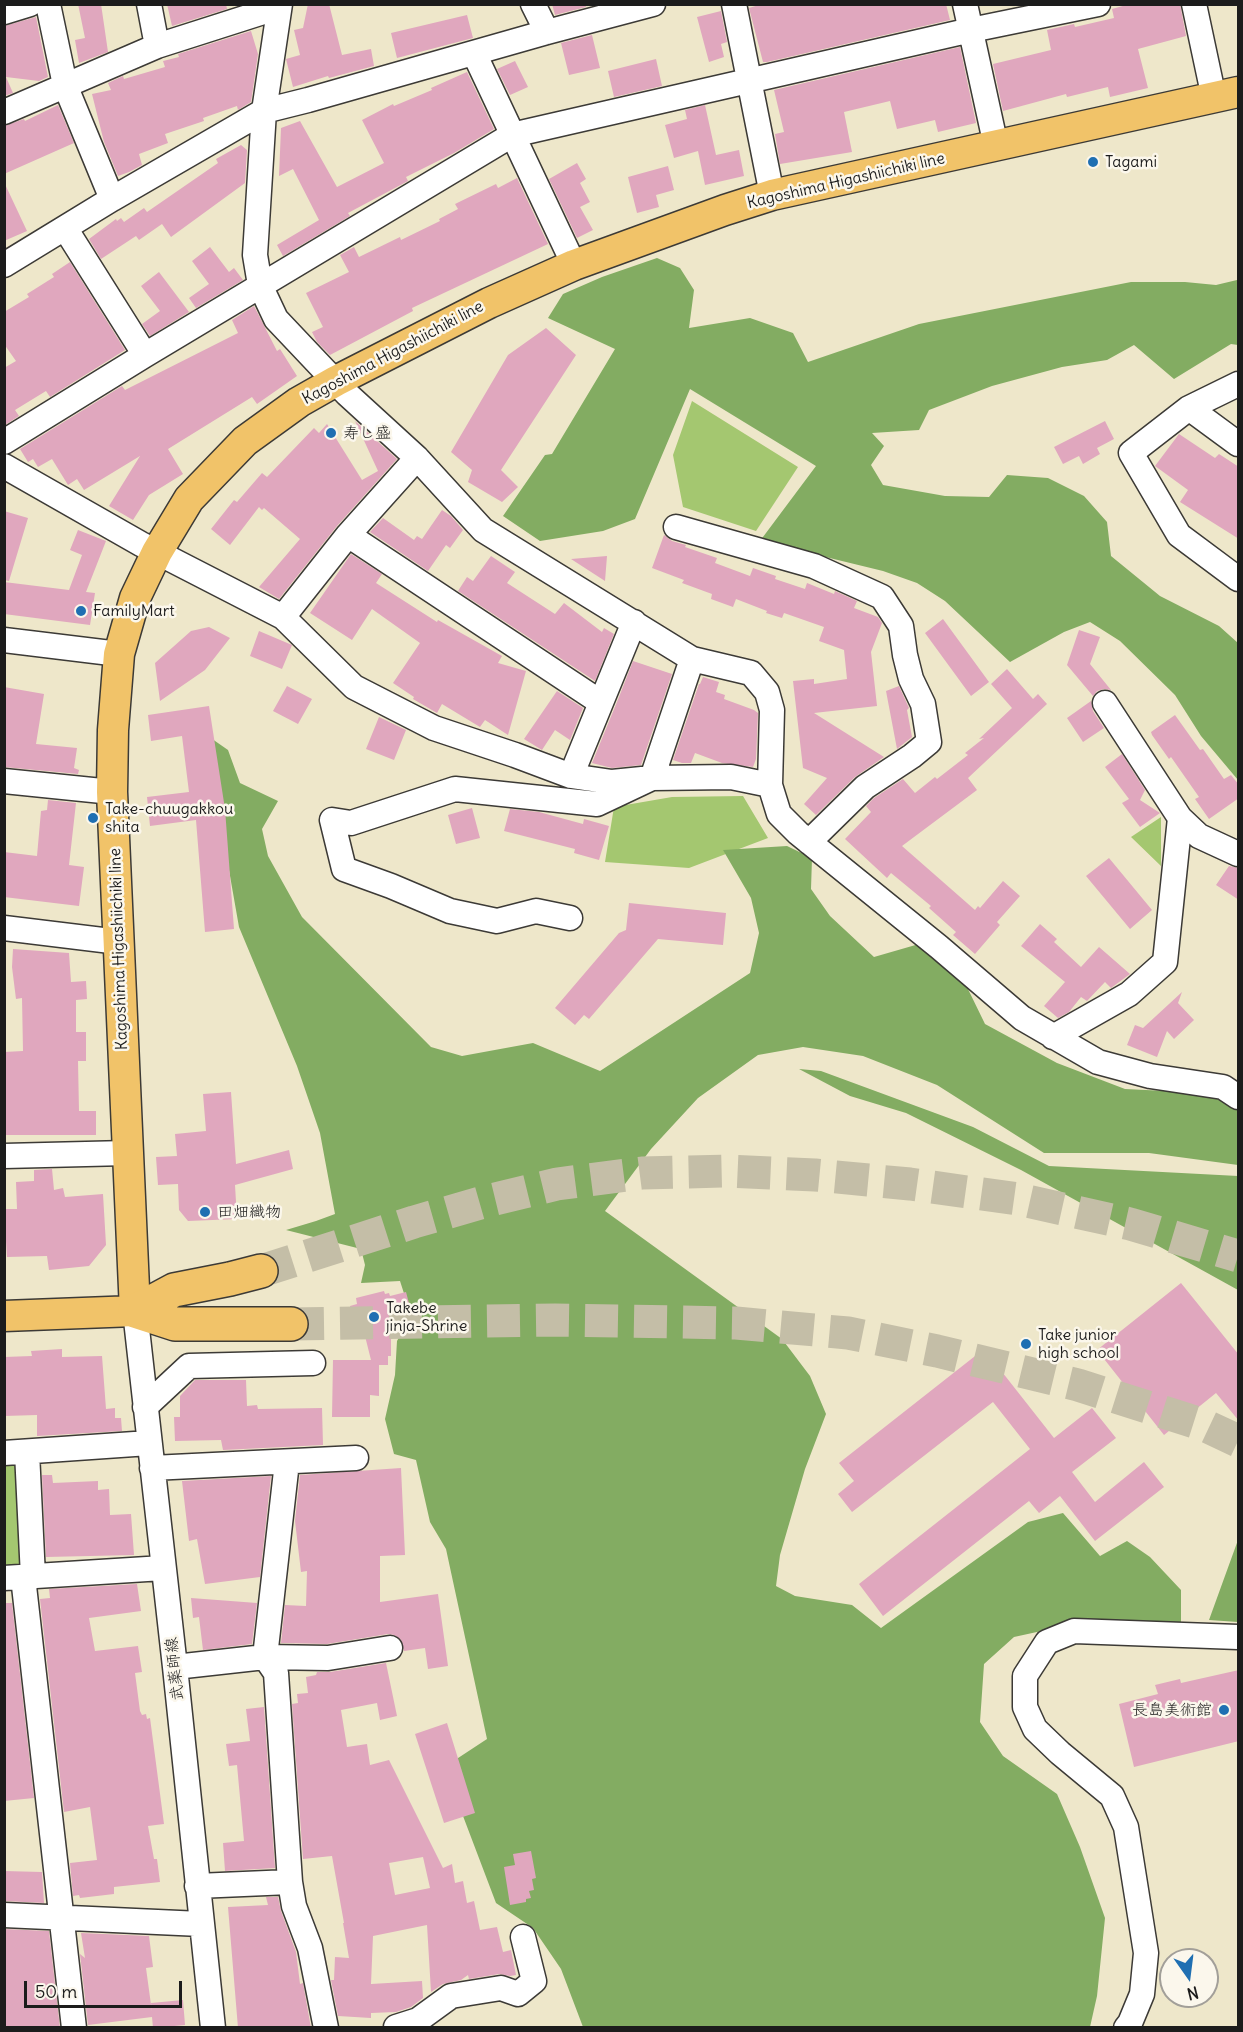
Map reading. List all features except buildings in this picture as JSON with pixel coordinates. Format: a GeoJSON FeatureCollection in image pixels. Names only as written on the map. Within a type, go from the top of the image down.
{"type":"FeatureCollection","features":[{"type":"Feature","properties":{"kind":"highway"},"geometry":{"type":"LineString","coordinates":[[135,1311],[174,1290],[261,1271]]}},
{"type":"Feature","properties":{"kind":"highway"},"geometry":{"type":"LineString","coordinates":[[135,1311],[174,1324],[291,1324]]}},
{"type":"Feature","properties":{"kind":"main road","name":"Kagoshima Higashiichiki line"},"geometry":{"type":"LineString","coordinates":[[135,1311],[112,792],[113,730],[119,654],[135,598],[157,552],[189,499],[245,441],[299,402],[489,303],[574,265],[724,210],[772,195],[1226,95]]}},
{"type":"Feature","properties":{"kind":"main road"},"geometry":{"type":"LineString","coordinates":[[4,1316],[135,1311]]}},
{"type":"Feature","properties":{"kind":"street"},"geometry":{"type":"LineString","coordinates":[[4,12],[30,4]]}},
{"type":"Feature","properties":{"kind":"street"},"geometry":{"type":"LineString","coordinates":[[48,4],[65,85],[112,199]]}},
{"type":"Feature","properties":{"kind":"street"},"geometry":{"type":"LineString","coordinates":[[149,4],[157,46]]}},
{"type":"Feature","properties":{"kind":"street"},"geometry":{"type":"LineString","coordinates":[[533,4],[547,32]]}},
{"type":"Feature","properties":{"kind":"street"},"geometry":{"type":"LineString","coordinates":[[4,265],[264,111],[653,4]]}},
{"type":"Feature","properties":{"kind":"street"},"geometry":{"type":"LineString","coordinates":[[734,4],[772,195]]}},
{"type":"Feature","properties":{"kind":"street"},"geometry":{"type":"LineString","coordinates":[[965,4],[996,146]]}},
{"type":"Feature","properties":{"kind":"street"},"geometry":{"type":"LineString","coordinates":[[4,442],[144,355],[512,135],[970,30],[1098,4]]}},
{"type":"Feature","properties":{"kind":"street"},"geometry":{"type":"LineString","coordinates":[[1194,4],[1226,95]]}},
{"type":"Feature","properties":{"kind":"street"},"geometry":{"type":"LineString","coordinates":[[4,112],[157,46],[280,6],[264,111],[255,255],[260,285],[276,319],[347,394],[417,458],[483,530],[692,659],[751,674],[766,692],[772,710],[770,785],[779,814],[809,842],[939,947],[1022,1018],[1098,1062],[1150,1076],[1223,1088],[1239,1097]]}},
{"type":"Feature","properties":{"kind":"street"},"geometry":{"type":"LineString","coordinates":[[474,53],[574,265]]}},
{"type":"Feature","properties":{"kind":"street"},"geometry":{"type":"LineString","coordinates":[[65,228],[144,355]]}},
{"type":"Feature","properties":{"kind":"street"},"geometry":{"type":"LineString","coordinates":[[1239,384],[1190,408],[1131,453],[1179,535],[1239,579]]}},
{"type":"Feature","properties":{"kind":"street"},"geometry":{"type":"LineString","coordinates":[[1190,408],[1239,444]]}},
{"type":"Feature","properties":{"kind":"street"},"geometry":{"type":"LineString","coordinates":[[284,617],[348,535],[417,458]]}},
{"type":"Feature","properties":{"kind":"street"},"geometry":{"type":"LineString","coordinates":[[5,469],[157,552],[284,617],[354,687],[434,728],[515,754],[571,776],[612,782],[652,778],[731,777],[770,785]]}},
{"type":"Feature","properties":{"kind":"street"},"geometry":{"type":"LineString","coordinates":[[676,527],[814,566],[882,597],[902,626],[905,655],[911,679],[923,704],[929,742],[865,787],[809,842]]}},
{"type":"Feature","properties":{"kind":"street"},"geometry":{"type":"LineString","coordinates":[[348,535],[494,634],[600,702]]}},
{"type":"Feature","properties":{"kind":"street"},"geometry":{"type":"LineString","coordinates":[[571,776],[634,622]]}},
{"type":"Feature","properties":{"kind":"street"},"geometry":{"type":"LineString","coordinates":[[4,640],[119,654]]}},
{"type":"Feature","properties":{"kind":"street"},"geometry":{"type":"LineString","coordinates":[[570,918],[536,911],[497,921],[450,911],[344,869],[332,820],[351,823],[455,789],[597,804],[652,778],[692,659]]}},
{"type":"Feature","properties":{"kind":"street"},"geometry":{"type":"LineString","coordinates":[[1105,703],[1180,818],[1200,836],[1239,854]]}},
{"type":"Feature","properties":{"kind":"street"},"geometry":{"type":"LineString","coordinates":[[4,781],[112,792]]}},
{"type":"Feature","properties":{"kind":"street"},"geometry":{"type":"LineString","coordinates":[[1053,1037],[1129,994],[1165,962],[1180,818]]}},
{"type":"Feature","properties":{"kind":"street"},"geometry":{"type":"LineString","coordinates":[[4,928],[119,942]]}},
{"type":"Feature","properties":{"kind":"street"},"geometry":{"type":"LineString","coordinates":[[4,1156],[127,1153]]}},
{"type":"Feature","properties":{"kind":"street","name":"武薬師線"},"geometry":{"type":"LineString","coordinates":[[135,1311],[213,2028]]}},
{"type":"Feature","properties":{"kind":"street"},"geometry":{"type":"LineString","coordinates":[[145,1407],[189,1366],[313,1363]]}},
{"type":"Feature","properties":{"kind":"street"},"geometry":{"type":"LineString","coordinates":[[74,2028],[20,1577],[16,1452],[149,1443]]}},
{"type":"Feature","properties":{"kind":"street"},"geometry":{"type":"LineString","coordinates":[[152,1468],[356,1458]]}},
{"type":"Feature","properties":{"kind":"street"},"geometry":{"type":"LineString","coordinates":[[287,1461],[265,1657],[276,1673],[290,1882],[294,1906],[310,1948],[326,2028]]}},
{"type":"Feature","properties":{"kind":"street"},"geometry":{"type":"LineString","coordinates":[[20,1577],[163,1568]]}},
{"type":"Feature","properties":{"kind":"street"},"geometry":{"type":"LineString","coordinates":[[1126,2028],[1142,1994],[1146,1953],[1126,1827],[1112,1796],[1060,1754],[1035,1730],[1025,1707],[1025,1676],[1047,1642],[1074,1631],[1239,1637]]}},
{"type":"Feature","properties":{"kind":"street"},"geometry":{"type":"LineString","coordinates":[[175,1667],[265,1657],[328,1658],[390,1648]]}},
{"type":"Feature","properties":{"kind":"street"},"geometry":{"type":"LineString","coordinates":[[197,1886],[290,1882]]}},
{"type":"Feature","properties":{"kind":"street"},"geometry":{"type":"LineString","coordinates":[[4,1915],[201,1924]]}},
{"type":"Feature","properties":{"kind":"street"},"geometry":{"type":"LineString","coordinates":[[394,2027],[418,2020],[451,1996],[501,1988],[518,1994],[534,1981],[523,1937]]}},
{"type":"Feature","properties":{"kind":"green space"},"geometry":{"type":"Polygon","coordinates":[[[657,258],[680,268],[694,290],[689,328],[750,318],[793,333],[808,362],[919,324],[1131,282],[1185,282],[1216,285],[1237,280],[1238,276],[1238,345],[1231,344],[1174,379],[1134,345],[1107,360],[1062,367],[992,386],[929,410],[919,430],[872,433],[884,446],[871,465],[883,485],[945,496],[989,497],[1007,475],[1048,478],[1084,496],[1107,522],[1111,556],[1160,596],[1219,626],[1238,643],[1238,780],[1201,736],[1175,695],[1120,641],[1090,622],[1064,632],[1010,662],[945,601],[917,583],[883,571],[760,541],[816,466],[690,389],[635,519],[603,531],[540,541],[503,516],[545,455],[552,454],[615,349],[548,318],[563,294],[602,277],[657,258]]]}},
{"type":"Feature","properties":{"kind":"green space"},"geometry":{"type":"Polygon","coordinates":[[[692,401],[798,467],[756,531],[683,507],[673,455],[692,401]]]}},
{"type":"Feature","properties":{"kind":"green space"},"geometry":{"type":"Polygon","coordinates":[[[205,734],[228,750],[240,783],[278,801],[262,829],[268,856],[302,917],[431,1047],[462,1056],[533,1043],[600,1071],[750,973],[759,933],[751,898],[723,850],[787,846],[812,858],[811,889],[830,916],[874,957],[919,944],[966,985],[985,1024],[1057,1063],[1125,1089],[1207,1093],[1238,1109],[1238,1165],[1149,1153],[1044,1153],[937,1085],[863,1056],[803,1047],[758,1055],[698,1098],[651,1149],[605,1211],[782,1339],[810,1376],[826,1414],[805,1469],[780,1555],[776,1586],[795,1596],[852,1605],[881,1628],[1028,1522],[1063,1513],[1100,1556],[1127,1541],[1150,1557],[1181,1590],[1181,1624],[1046,1630],[1014,1637],[984,1664],[980,1722],[1003,1756],[1057,1794],[1080,1847],[1105,1918],[1097,1996],[1090,2027],[583,2027],[561,1969],[533,1928],[496,1903],[452,1787],[452,1762],[487,1739],[446,1549],[430,1522],[416,1460],[394,1454],[385,1419],[395,1375],[397,1341],[411,1315],[400,1281],[361,1283],[365,1265],[361,1249],[286,1230],[335,1214],[320,1133],[297,1066],[239,927],[205,734]]]}},
{"type":"Feature","properties":{"kind":"green space"},"geometry":{"type":"Polygon","coordinates":[[[743,796],[768,838],[689,868],[605,862],[614,807],[672,797],[743,796]]]}},
{"type":"Feature","properties":{"kind":"green space"},"geometry":{"type":"Polygon","coordinates":[[[1161,817],[1161,866],[1131,837],[1161,817]]]}},
{"type":"Feature","properties":{"kind":"green space"},"geometry":{"type":"Polygon","coordinates":[[[799,1069],[821,1071],[973,1127],[1049,1166],[1238,1176],[1238,1290],[1021,1170],[906,1113],[850,1096],[799,1069]]]}},
{"type":"Feature","properties":{"kind":"green space"},"geometry":{"type":"Polygon","coordinates":[[[5,1461],[19,1461],[21,1565],[5,1566],[5,1461]]]}},
{"type":"Feature","properties":{"kind":"green space"},"geometry":{"type":"Polygon","coordinates":[[[1238,1540],[1238,1622],[1209,1620],[1238,1540]]]}},
{"type":"Feature","properties":{"kind":"tunnel"},"geometry":{"type":"LineString","coordinates":[[261,1271],[414,1222],[557,1184],[642,1173],[727,1171],[815,1175],[910,1184],[1018,1199],[1130,1224],[1238,1256]]}},
{"type":"Feature","properties":{"kind":"tunnel"},"geometry":{"type":"LineString","coordinates":[[291,1324],[555,1320],[736,1323],[848,1333],[937,1351],[1078,1385],[1204,1425],[1238,1441]]}},
{"type":"Feature","properties":{"kind":"place","name":"Tagami"},"geometry":{"type":"Point","coordinates":[1093,162]}},
{"type":"Feature","properties":{"kind":"place","name":"寿し盛"},"geometry":{"type":"Point","coordinates":[331,433]}},
{"type":"Feature","properties":{"kind":"place","name":"FamilyMart"},"geometry":{"type":"Point","coordinates":[81,611]}},
{"type":"Feature","properties":{"kind":"place","name":"Take-chuugakkou shita"},"geometry":{"type":"Point","coordinates":[93,818]}},
{"type":"Feature","properties":{"kind":"place","name":"田畑織物"},"geometry":{"type":"Point","coordinates":[205,1212]}},
{"type":"Feature","properties":{"kind":"place","name":"Takebe jinja-Shrine"},"geometry":{"type":"Point","coordinates":[374,1317]}},
{"type":"Feature","properties":{"kind":"place","name":"Take junior high school"},"geometry":{"type":"Point","coordinates":[1026,1344]}},
{"type":"Feature","properties":{"kind":"place","name":"長島美術館"},"geometry":{"type":"Point","coordinates":[1224,1710]}}]}
